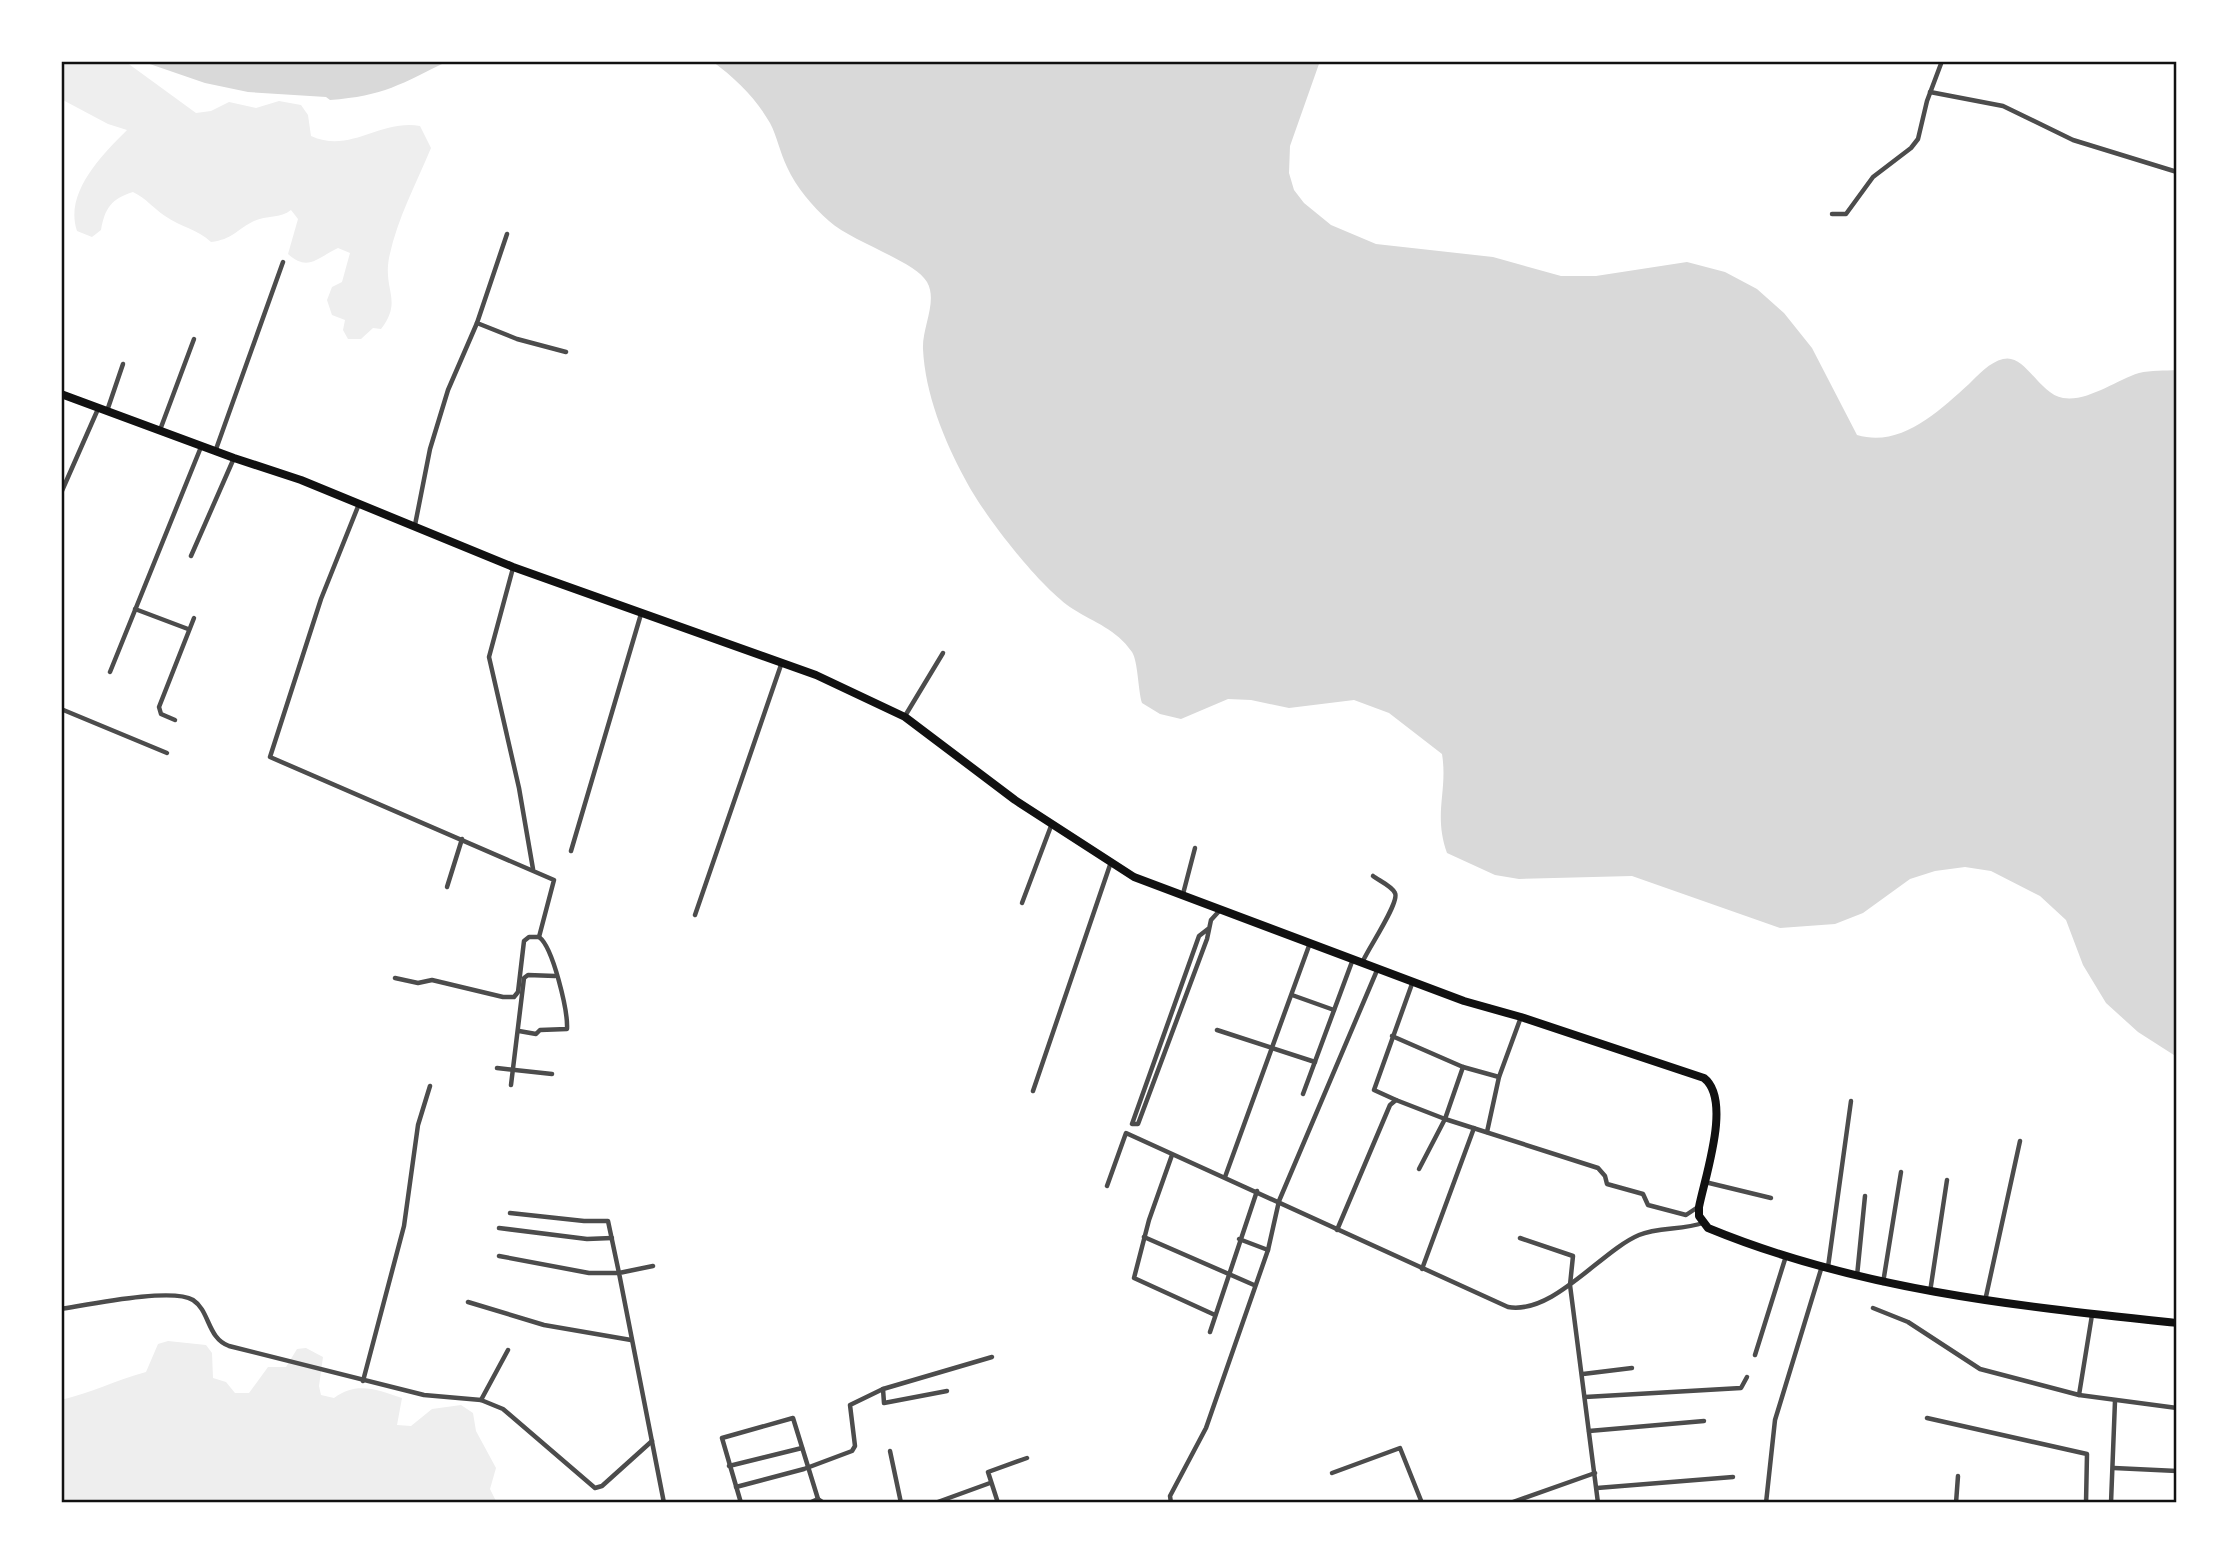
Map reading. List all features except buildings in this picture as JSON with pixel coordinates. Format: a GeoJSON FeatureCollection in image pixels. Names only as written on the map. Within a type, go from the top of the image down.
{"type":"FeatureCollection","features":[{"type":"Feature","properties":{"kind":"highway"},"geometry":{"type":"LineString","coordinates":[[61,394],[215,452],[301,480],[415,525],[513,568],[783,662],[905,717],[1051,825],[1134,877],[1464,1001],[1521,1017],[1708,1082],[1718,1109],[1699,1207],[1703,1223],[1708,1228],[1739,1241],[1857,1277],[1930,1293],[1984,1302],[2177,1323]]}},
{"type":"Feature","properties":{"kind":"street"},"geometry":{"type":"LineString","coordinates":[[1832,214],[1846,214],[1873,177],[1914,144],[1922,130],[1930,92],[1942,61]]}},
{"type":"Feature","properties":{"kind":"street"},"geometry":{"type":"LineString","coordinates":[[1930,92],[2003,106],[2073,140],[2177,172]]}},
{"type":"Feature","properties":{"kind":"street"},"geometry":{"type":"LineString","coordinates":[[415,525],[430,449],[448,390],[477,323],[507,234]]}},
{"type":"Feature","properties":{"kind":"street"},"geometry":{"type":"LineString","coordinates":[[215,452],[283,262]]}},
{"type":"Feature","properties":{"kind":"street"},"geometry":{"type":"LineString","coordinates":[[477,323],[517,339],[566,352]]}},
{"type":"Feature","properties":{"kind":"street"},"geometry":{"type":"LineString","coordinates":[[160,430],[194,339]]}},
{"type":"Feature","properties":{"kind":"street"},"geometry":{"type":"LineString","coordinates":[[61,493],[123,364]]}},
{"type":"Feature","properties":{"kind":"street"},"geometry":{"type":"LineString","coordinates":[[110,672],[202,446]]}},
{"type":"Feature","properties":{"kind":"street"},"geometry":{"type":"LineString","coordinates":[[191,556],[234,458]]}},
{"type":"Feature","properties":{"kind":"street"},"geometry":{"type":"LineString","coordinates":[[359,504],[321,599],[271,757],[533,870],[555,883],[539,937]]}},
{"type":"Feature","properties":{"kind":"street"},"geometry":{"type":"LineString","coordinates":[[513,568],[488,650],[519,788],[533,870]]}},
{"type":"Feature","properties":{"kind":"street"},"geometry":{"type":"LineString","coordinates":[[135,609],[188,629]]}},
{"type":"Feature","properties":{"kind":"street"},"geometry":{"type":"LineString","coordinates":[[571,851],[642,612]]}},
{"type":"Feature","properties":{"kind":"street"},"geometry":{"type":"LineString","coordinates":[[175,720],[161,714],[159,707],[194,618]]}},
{"type":"Feature","properties":{"kind":"street"},"geometry":{"type":"LineString","coordinates":[[905,717],[943,653]]}},
{"type":"Feature","properties":{"kind":"street"},"geometry":{"type":"LineString","coordinates":[[695,915],[783,662]]}},
{"type":"Feature","properties":{"kind":"street"},"geometry":{"type":"LineString","coordinates":[[61,709],[167,753]]}},
{"type":"Feature","properties":{"kind":"street"},"geometry":{"type":"LineString","coordinates":[[1022,903],[1051,825]]}},
{"type":"Feature","properties":{"kind":"street"},"geometry":{"type":"LineString","coordinates":[[447,887],[462,839]]}},
{"type":"Feature","properties":{"kind":"street"},"geometry":{"type":"LineString","coordinates":[[1183,894],[1195,848]]}},
{"type":"Feature","properties":{"kind":"street"},"geometry":{"type":"LineString","coordinates":[[1033,1091],[1110,864]]}},
{"type":"Feature","properties":{"kind":"street"},"geometry":{"type":"LineString","coordinates":[[1303,1094],[1334,1010],[1358,960],[1387,921],[1396,896],[1394,891],[1373,876]]}},
{"type":"Feature","properties":{"kind":"street"},"geometry":{"type":"LineString","coordinates":[[1208,929],[1207,939],[1175,1027],[1135,1125],[1130,1122],[1199,936],[1208,929],[1221,909]]}},
{"type":"Feature","properties":{"kind":"street"},"geometry":{"type":"LineString","coordinates":[[1199,936],[1207,939]]}},
{"type":"Feature","properties":{"kind":"street"},"geometry":{"type":"LineString","coordinates":[[395,978],[418,983],[432,980],[503,997],[514,997],[518,992],[524,941],[529,937],[539,937],[546,944],[568,1015],[567,1029],[540,1030],[536,1034],[519,1031]]}},
{"type":"Feature","properties":{"kind":"street"},"geometry":{"type":"LineString","coordinates":[[1225,1177],[1310,943]]}},
{"type":"Feature","properties":{"kind":"street"},"geometry":{"type":"LineString","coordinates":[[1171,1503],[1170,1496],[1206,1429],[1268,1250],[1279,1201],[1378,967]]}},
{"type":"Feature","properties":{"kind":"street"},"geometry":{"type":"LineString","coordinates":[[511,1085],[524,977],[555,976]]}},
{"type":"Feature","properties":{"kind":"street"},"geometry":{"type":"LineString","coordinates":[[1413,981],[1374,1090],[1445,1119],[1598,1168],[1605,1176],[1607,1184],[1643,1194],[1648,1205],[1686,1215],[1699,1207]]}},
{"type":"Feature","properties":{"kind":"street"},"geometry":{"type":"LineString","coordinates":[[1292,995],[1334,1010]]}},
{"type":"Feature","properties":{"kind":"street"},"geometry":{"type":"LineString","coordinates":[[1487,1132],[1499,1077],[1521,1017]]}},
{"type":"Feature","properties":{"kind":"street"},"geometry":{"type":"LineString","coordinates":[[1166,1024],[1175,1027]]}},
{"type":"Feature","properties":{"kind":"street"},"geometry":{"type":"LineString","coordinates":[[1217,1030],[1315,1062]]}},
{"type":"Feature","properties":{"kind":"street"},"geometry":{"type":"LineString","coordinates":[[1392,1036],[1463,1067],[1499,1077]]}},
{"type":"Feature","properties":{"kind":"street"},"geometry":{"type":"LineString","coordinates":[[1419,1169],[1445,1119],[1463,1067]]}},
{"type":"Feature","properties":{"kind":"street"},"geometry":{"type":"LineString","coordinates":[[497,1068],[552,1074]]}},
{"type":"Feature","properties":{"kind":"street"},"geometry":{"type":"LineString","coordinates":[[363,1381],[404,1226],[418,1125],[429,1086]]}},
{"type":"Feature","properties":{"kind":"street"},"geometry":{"type":"LineString","coordinates":[[1337,1230],[1390,1105],[1396,1100]]}},
{"type":"Feature","properties":{"kind":"street"},"geometry":{"type":"LineString","coordinates":[[1766,1503],[1775,1420],[1825,1267],[1851,1101]]}},
{"type":"Feature","properties":{"kind":"street"},"geometry":{"type":"LineString","coordinates":[[1422,1269],[1474,1128]]}},
{"type":"Feature","properties":{"kind":"street"},"geometry":{"type":"LineString","coordinates":[[1107,1186],[1126,1133],[1422,1269],[1520,1310],[1570,1285],[1640,1234],[1677,1230],[1703,1223]]}},
{"type":"Feature","properties":{"kind":"street"},"geometry":{"type":"LineString","coordinates":[[1984,1302],[2020,1141]]}},
{"type":"Feature","properties":{"kind":"street"},"geometry":{"type":"LineString","coordinates":[[1172,1154],[1144,1237],[1134,1278],[1215,1315]]}},
{"type":"Feature","properties":{"kind":"street"},"geometry":{"type":"LineString","coordinates":[[1882,1283],[1901,1172]]}},
{"type":"Feature","properties":{"kind":"street"},"geometry":{"type":"LineString","coordinates":[[1930,1293],[1947,1180]]}},
{"type":"Feature","properties":{"kind":"street"},"geometry":{"type":"LineString","coordinates":[[1704,1182],[1772,1198]]}},
{"type":"Feature","properties":{"kind":"street"},"geometry":{"type":"LineString","coordinates":[[1210,1332],[1238,1239],[1257,1191]]}},
{"type":"Feature","properties":{"kind":"street"},"geometry":{"type":"LineString","coordinates":[[1857,1277],[1865,1196]]}},
{"type":"Feature","properties":{"kind":"street"},"geometry":{"type":"LineString","coordinates":[[510,1213],[608,1221],[664,1503]]}},
{"type":"Feature","properties":{"kind":"street"},"geometry":{"type":"LineString","coordinates":[[499,1228],[587,1239],[612,1237]]}},
{"type":"Feature","properties":{"kind":"street"},"geometry":{"type":"LineString","coordinates":[[1144,1237],[1254,1285]]}},
{"type":"Feature","properties":{"kind":"street"},"geometry":{"type":"LineString","coordinates":[[1520,1238],[1573,1256],[1570,1285],[1598,1503]]}},
{"type":"Feature","properties":{"kind":"street"},"geometry":{"type":"LineString","coordinates":[[1238,1239],[1268,1250]]}},
{"type":"Feature","properties":{"kind":"street"},"geometry":{"type":"LineString","coordinates":[[499,1256],[589,1273],[618,1273],[653,1266]]}},
{"type":"Feature","properties":{"kind":"street"},"geometry":{"type":"LineString","coordinates":[[1755,1355],[1786,1256]]}},
{"type":"Feature","properties":{"kind":"street"},"geometry":{"type":"LineString","coordinates":[[61,1309],[127,1297],[188,1298],[200,1308],[214,1335],[223,1343],[363,1381],[424,1395],[481,1400],[503,1409],[595,1488],[603,1486],[652,1441]]}},
{"type":"Feature","properties":{"kind":"street"},"geometry":{"type":"LineString","coordinates":[[468,1302],[544,1325],[631,1340]]}},
{"type":"Feature","properties":{"kind":"street"},"geometry":{"type":"LineString","coordinates":[[1873,1308],[1908,1322],[1980,1369],[2079,1395],[2177,1408]]}},
{"type":"Feature","properties":{"kind":"street"},"geometry":{"type":"LineString","coordinates":[[2079,1395],[2092,1314]]}},
{"type":"Feature","properties":{"kind":"street"},"geometry":{"type":"LineString","coordinates":[[481,1400],[508,1350]]}},
{"type":"Feature","properties":{"kind":"street"},"geometry":{"type":"LineString","coordinates":[[736,1487],[853,1449],[850,1405],[883,1389],[992,1357]]}},
{"type":"Feature","properties":{"kind":"street"},"geometry":{"type":"LineString","coordinates":[[1583,1374],[1632,1368]]}},
{"type":"Feature","properties":{"kind":"street"},"geometry":{"type":"LineString","coordinates":[[1585,1397],[1741,1388],[1747,1377]]}},
{"type":"Feature","properties":{"kind":"street"},"geometry":{"type":"LineString","coordinates":[[883,1389],[884,1403],[947,1391]]}},
{"type":"Feature","properties":{"kind":"street"},"geometry":{"type":"LineString","coordinates":[[2111,1503],[2115,1401]]}},
{"type":"Feature","properties":{"kind":"street"},"geometry":{"type":"LineString","coordinates":[[1927,1418],[2087,1454],[2086,1503]]}},
{"type":"Feature","properties":{"kind":"street"},"geometry":{"type":"LineString","coordinates":[[741,1503],[722,1438],[791,1419],[796,1420],[818,1499],[824,1503]]}},
{"type":"Feature","properties":{"kind":"street"},"geometry":{"type":"LineString","coordinates":[[1590,1431],[1704,1421]]}},
{"type":"Feature","properties":{"kind":"street"},"geometry":{"type":"LineString","coordinates":[[729,1466],[802,1448]]}},
{"type":"Feature","properties":{"kind":"street"},"geometry":{"type":"LineString","coordinates":[[1332,1473],[1400,1448],[1422,1503]]}},
{"type":"Feature","properties":{"kind":"street"},"geometry":{"type":"LineString","coordinates":[[890,1451],[901,1503]]}},
{"type":"Feature","properties":{"kind":"street"},"geometry":{"type":"LineString","coordinates":[[998,1503],[988,1472],[1027,1458]]}},
{"type":"Feature","properties":{"kind":"street"},"geometry":{"type":"LineString","coordinates":[[2114,1468],[2177,1471]]}},
{"type":"Feature","properties":{"kind":"street"},"geometry":{"type":"LineString","coordinates":[[1510,1503],[1595,1473]]}},
{"type":"Feature","properties":{"kind":"street"},"geometry":{"type":"LineString","coordinates":[[1956,1503],[1958,1476]]}},
{"type":"Feature","properties":{"kind":"street"},"geometry":{"type":"LineString","coordinates":[[1597,1488],[1733,1477]]}},
{"type":"Feature","properties":{"kind":"street"},"geometry":{"type":"LineString","coordinates":[[935,1503],[990,1483]]}},
{"type":"Feature","properties":{"kind":"street"},"geometry":{"type":"LineString","coordinates":[[809,1503],[818,1499]]}},
{"type":"Feature","properties":{"kind":"shaded area"},"geometry":{"type":"Polygon","coordinates":[[[61,61],[126,62],[196,113],[211,111],[229,102],[256,108],[279,101],[301,105],[308,115],[311,136],[326,140],[353,139],[405,125],[420,126],[431,148],[392,244],[388,269],[391,310],[381,329],[373,328],[361,339],[348,339],[343,330],[345,320],[332,315],[327,300],[332,287],[342,282],[350,253],[338,248],[307,263],[288,254],[298,219],[291,210],[282,215],[257,220],[229,237],[211,242],[165,216],[133,192],[110,205],[101,230],[92,237],[77,231],[74,217],[81,189],[97,163],[127,130],[108,124],[61,99],[61,61]]]}},
{"type":"Feature","properties":{"kind":"shaded area"},"geometry":{"type":"Polygon","coordinates":[[[141,61],[448,61],[379,92],[330,100],[326,97],[248,92],[205,83],[141,61]]]}},
{"type":"Feature","properties":{"kind":"shaded area"},"geometry":{"type":"Polygon","coordinates":[[[712,61],[1320,61],[1290,146],[1289,173],[1294,190],[1304,203],[1331,225],[1376,244],[1493,257],[1561,276],[1596,276],[1687,262],[1725,272],[1757,289],[1784,313],[1812,348],[1857,435],[1873,438],[1889,436],[1918,425],[1945,406],[1984,369],[2003,359],[2018,362],[2054,395],[2063,398],[2092,394],[2139,373],[2177,370],[2177,1057],[2138,1032],[2106,1003],[2083,965],[2066,920],[2040,896],[1991,871],[1965,867],[1935,871],[1910,879],[1863,913],[1835,924],[1780,928],[1632,876],[1519,879],[1495,875],[1447,853],[1441,826],[1442,754],[1389,713],[1354,700],[1289,708],[1251,700],[1228,699],[1181,719],[1160,714],[1142,703],[1136,662],[1126,644],[1060,599],[1029,568],[973,494],[957,464],[937,416],[927,382],[923,341],[931,297],[927,282],[897,259],[839,229],[817,209],[791,174],[772,128],[758,105],[712,61]]]}},
{"type":"Feature","properties":{"kind":"shaded area"},"geometry":{"type":"Polygon","coordinates":[[[168,1341],[206,1345],[212,1353],[213,1378],[226,1382],[235,1393],[249,1393],[268,1367],[286,1367],[297,1349],[306,1348],[323,1357],[319,1386],[321,1395],[334,1398],[359,1388],[402,1398],[397,1425],[411,1426],[432,1409],[461,1405],[473,1413],[476,1431],[496,1468],[490,1489],[497,1503],[61,1503],[61,1400],[146,1372],[158,1344],[168,1341]]]}}]}
